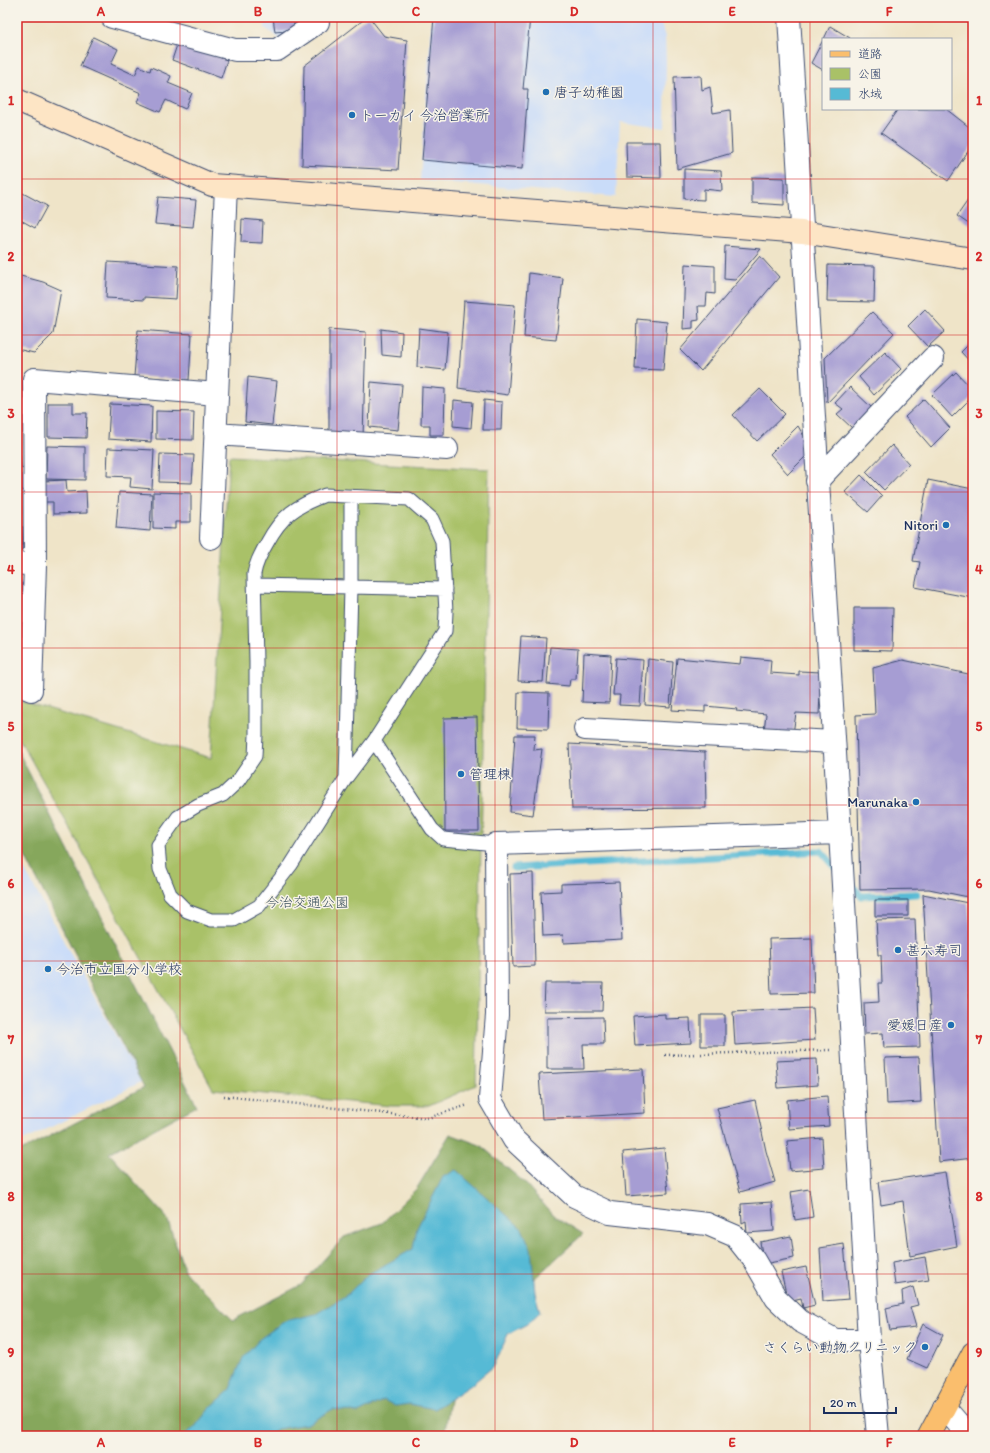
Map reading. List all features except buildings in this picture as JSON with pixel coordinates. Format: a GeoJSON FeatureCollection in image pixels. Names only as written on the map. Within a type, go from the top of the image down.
{"type":"FeatureCollection","features":[{"type":"Feature","properties":{"kind":"main road"},"geometry":{"type":"LineString","coordinates":[[929,1436],[973,1352]]}},
{"type":"Feature","properties":{"kind":"street"},"geometry":{"type":"LineString","coordinates":[[112,17],[235,50],[277,50],[318,22]]}},
{"type":"Feature","properties":{"kind":"street"},"geometry":{"type":"LineString","coordinates":[[789,17],[840,833],[869,1340],[878,1436]]}},
{"type":"Feature","properties":{"kind":"street"},"geometry":{"type":"LineString","coordinates":[[17,100],[212,185],[802,232],[973,259]]}},
{"type":"Feature","properties":{"kind":"street"},"geometry":{"type":"LineString","coordinates":[[211,538],[226,186]]}},
{"type":"Feature","properties":{"kind":"street"},"geometry":{"type":"LineString","coordinates":[[818,481],[933,358]]}},
{"type":"Feature","properties":{"kind":"street"},"geometry":{"type":"LineString","coordinates":[[17,684],[31,690],[26,564],[26,511],[34,379],[217,394]]}},
{"type":"Feature","properties":{"kind":"street"},"geometry":{"type":"LineString","coordinates":[[216,434],[447,449]]}},
{"type":"Feature","properties":{"kind":"street"},"geometry":{"type":"LineString","coordinates":[[585,729],[834,742]]}},
{"type":"Feature","properties":{"kind":"street"},"geometry":{"type":"LineString","coordinates":[[840,833],[496,844],[497,1014],[490,1099],[514,1140],[574,1196],[610,1213],[707,1224],[735,1236],[754,1260],[776,1298],[800,1321],[835,1340],[869,1340]]}},
{"type":"Feature","properties":{"kind":"street"},"geometry":{"type":"LineString","coordinates":[[944,1407],[969,1436]]}},
{"type":"Feature","properties":{"kind":"lane"},"geometry":{"type":"LineString","coordinates":[[325,495],[409,499],[432,519],[442,541],[445,590],[445,631],[374,741],[346,778],[291,865],[259,906],[234,920],[211,920],[187,910],[170,894],[160,869],[158,845],[178,817],[198,805],[224,795],[238,781],[254,756],[256,735],[255,586],[254,574],[256,562],[274,530],[287,514],[306,502],[325,495]]}},
{"type":"Feature","properties":{"kind":"lane"},"geometry":{"type":"LineString","coordinates":[[346,778],[352,588],[352,496]]}},
{"type":"Feature","properties":{"kind":"lane"},"geometry":{"type":"LineString","coordinates":[[255,586],[445,590]]}},
{"type":"Feature","properties":{"kind":"lane"},"geometry":{"type":"LineString","coordinates":[[374,741],[432,829],[443,839],[496,844]]}},
{"type":"Feature","properties":{"kind":"path"},"geometry":{"type":"LineString","coordinates":[[665,1055],[852,1049]]}},
{"type":"Feature","properties":{"kind":"path"},"geometry":{"type":"LineString","coordinates":[[224,1096],[428,1118],[490,1099]]}},
{"type":"Feature","properties":{"kind":"shaded area"},"geometry":{"type":"Polygon","coordinates":[[[265,17],[319,17],[281,40],[265,28],[265,17]]]}},
{"type":"Feature","properties":{"kind":"shaded area","name":"唐子幼稚園"},"geometry":{"type":"Polygon","coordinates":[[[432,17],[659,17],[665,37],[665,128],[620,122],[616,197],[420,180],[432,17]]]}},
{"type":"Feature","properties":{"kind":"shaded area","name":"今治市立国分小学校"},"geometry":{"type":"Polygon","coordinates":[[[17,856],[141,1082],[17,1144],[17,856]]]}},
{"type":"Feature","properties":{"kind":"green space","name":"今治交通公園"},"geometry":{"type":"Polygon","coordinates":[[[229,456],[489,469],[476,1085],[429,1106],[391,1106],[213,1089],[17,735],[17,700],[211,758],[229,456]]]}},
{"type":"Feature","properties":{"kind":"green space"},"geometry":{"type":"Polygon","coordinates":[[[17,749],[197,1106],[109,1153],[167,1218],[185,1272],[233,1320],[301,1285],[344,1237],[382,1223],[417,1188],[450,1134],[480,1145],[525,1183],[553,1215],[583,1234],[523,1289],[455,1371],[444,1436],[17,1436],[17,1153],[144,1087],[17,841],[17,749]]]}},
{"type":"Feature","properties":{"kind":"water"},"geometry":{"type":"Polygon","coordinates":[[[456,1170],[522,1229],[531,1249],[535,1293],[540,1312],[527,1324],[508,1334],[494,1366],[471,1385],[435,1409],[409,1404],[395,1406],[384,1400],[358,1413],[333,1409],[307,1424],[277,1429],[267,1436],[182,1436],[194,1428],[210,1408],[229,1391],[243,1358],[261,1338],[285,1321],[316,1314],[348,1294],[367,1275],[413,1249],[417,1228],[443,1177],[456,1170]]]}},
{"type":"Feature","properties":{"kind":"waterway"},"geometry":{"type":"LineString","coordinates":[[514,868],[821,851],[837,869]]}},
{"type":"Feature","properties":{"kind":"waterway"},"geometry":{"type":"LineString","coordinates":[[848,881],[861,896],[917,894]]}},
{"type":"Feature","properties":{"kind":"place","name":"唐子幼稚園"},"geometry":{"type":"Point","coordinates":[546,92]}},
{"type":"Feature","properties":{"kind":"place","name":"トーカイ 今治営業所"},"geometry":{"type":"Point","coordinates":[352,115]}},
{"type":"Feature","properties":{"kind":"place","name":"Nitori"},"geometry":{"type":"Point","coordinates":[946,525]}},
{"type":"Feature","properties":{"kind":"place","name":"管理棟"},"geometry":{"type":"Point","coordinates":[461,774]}},
{"type":"Feature","properties":{"kind":"place","name":"Marunaka"},"geometry":{"type":"Point","coordinates":[916,802]}},
{"type":"Feature","properties":{"kind":"place","name":"甚六寿司"},"geometry":{"type":"Point","coordinates":[898,950]}},
{"type":"Feature","properties":{"kind":"place","name":"今治市立国分小学校"},"geometry":{"type":"Point","coordinates":[48,969]}},
{"type":"Feature","properties":{"kind":"place","name":"愛媛日産"},"geometry":{"type":"Point","coordinates":[951,1025]}},
{"type":"Feature","properties":{"kind":"place","name":"さくらい動物クリニック"},"geometry":{"type":"Point","coordinates":[925,1347]}}]}
